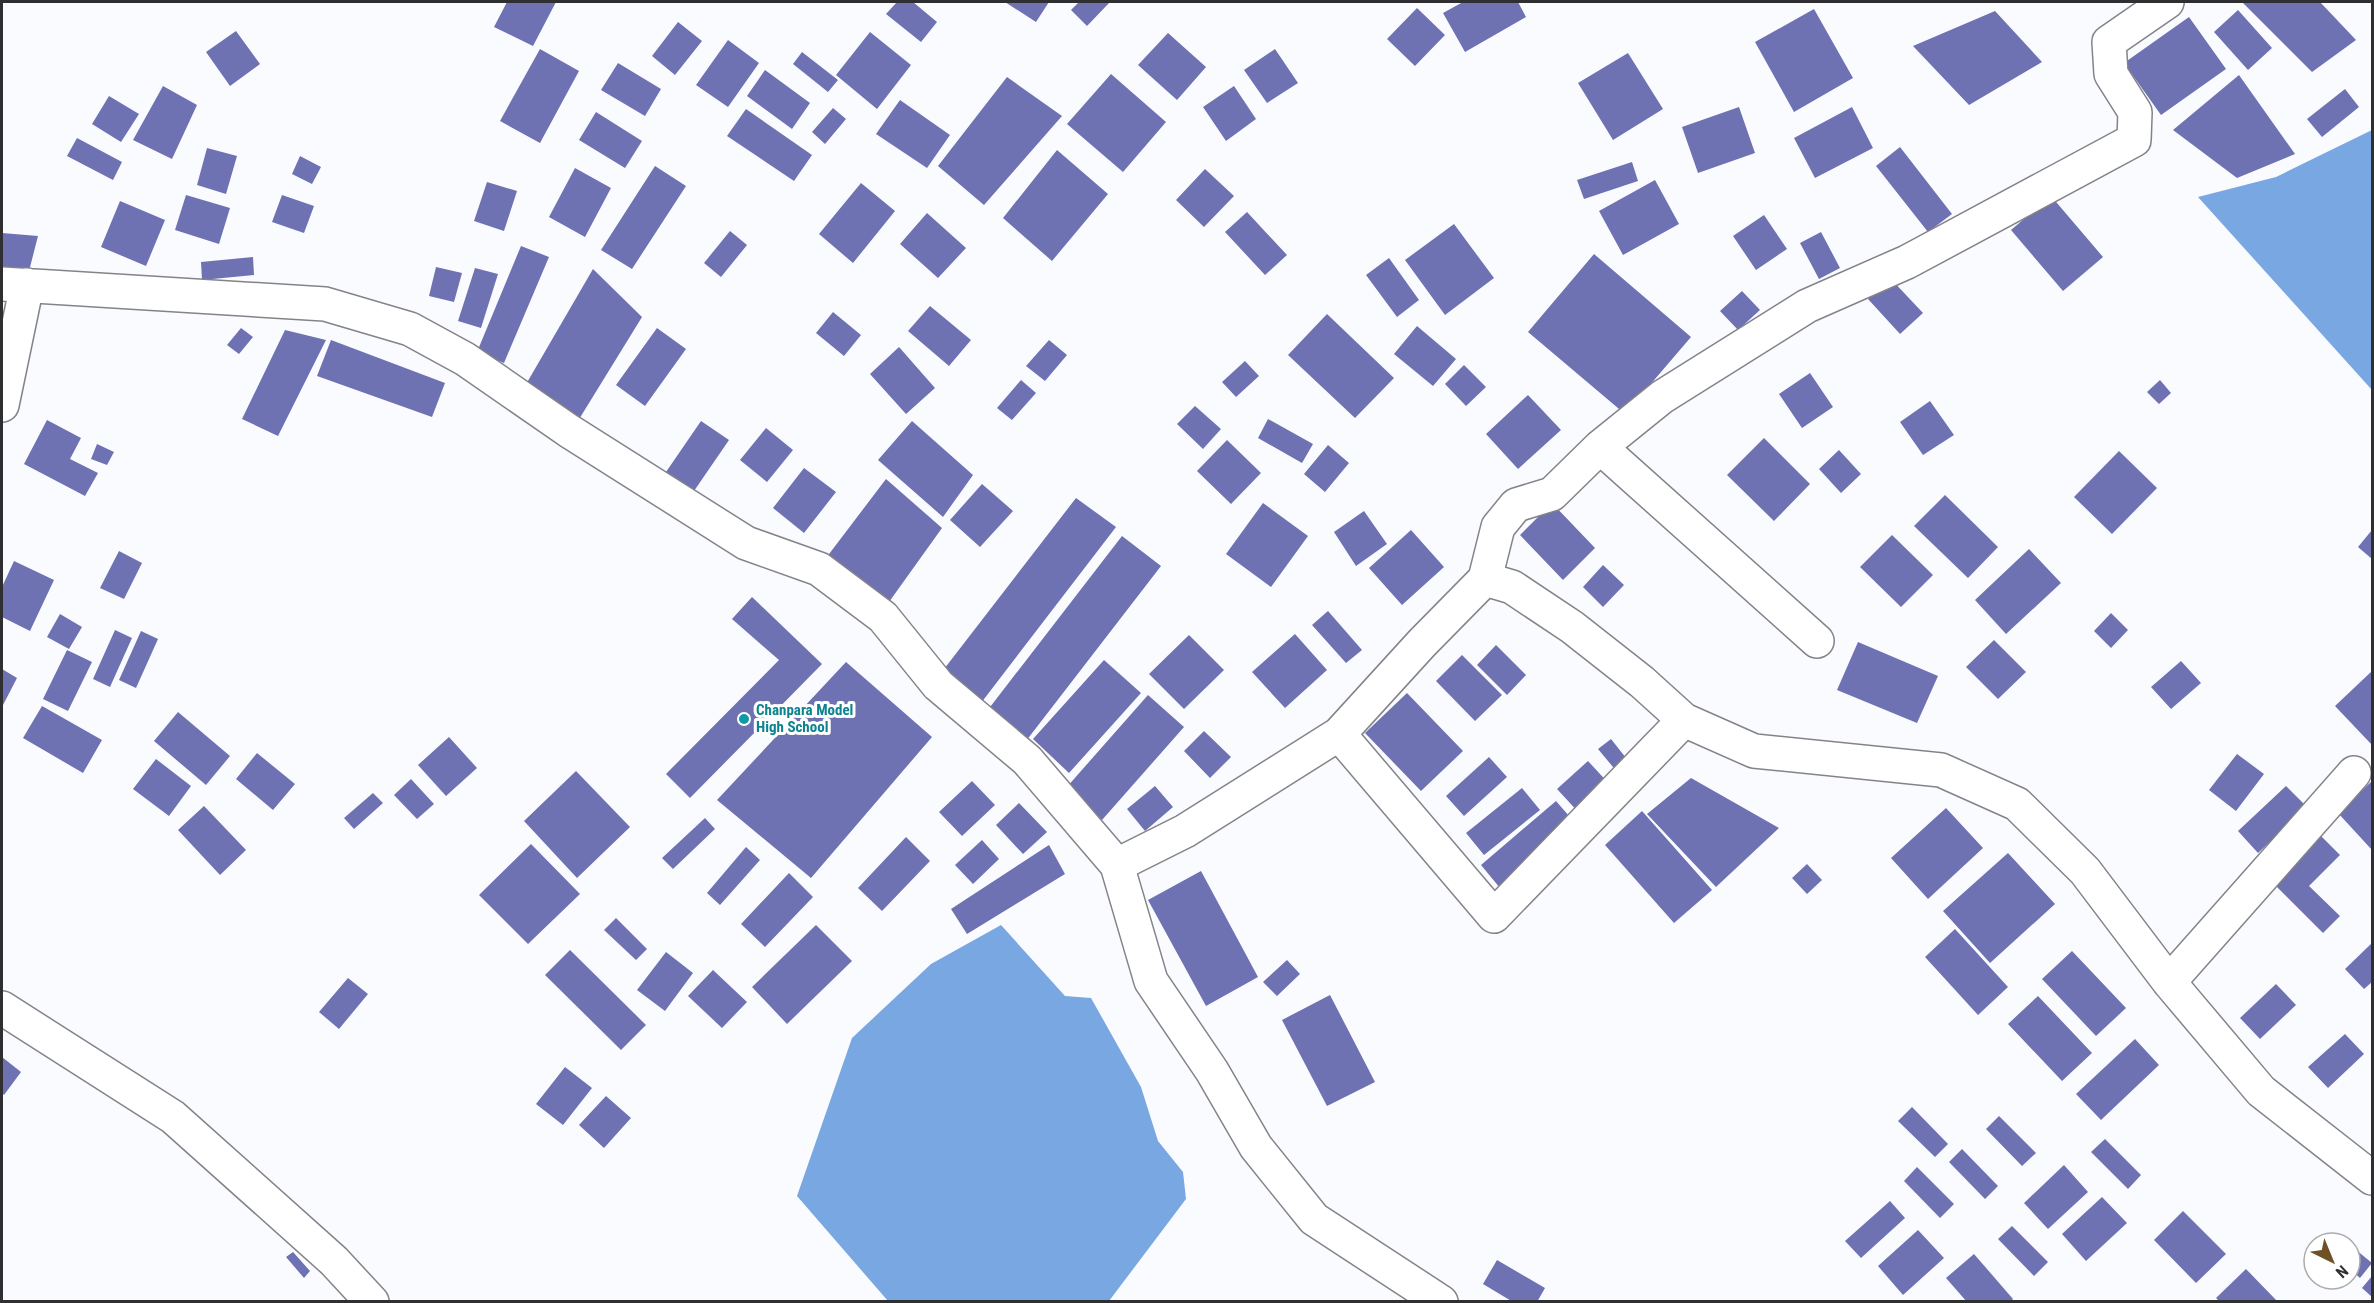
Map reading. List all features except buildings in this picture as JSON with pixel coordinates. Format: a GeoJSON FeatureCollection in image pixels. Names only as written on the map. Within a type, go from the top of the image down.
{"type":"FeatureCollection","features":[{"type":"Feature","properties":{"kind":"street"},"geometry":{"type":"LineString","coordinates":[[1118,865],[1185,831],[1339,734],[1422,643],[1485,579],[1498,527],[1516,505],[1552,494],[1600,447],[1662,398],[1807,306],[1907,262],[2134,140],[2135,112],[2111,74],[2109,42],[2167,2]]}},
{"type":"Feature","properties":{"kind":"street"},"geometry":{"type":"LineString","coordinates":[[2,405],[14,285],[159,296],[236,297],[326,304],[410,329],[465,359],[569,431],[746,543],[819,569],[883,617],[938,685],[1027,760],[1118,865],[1151,981],[1212,1071],[1256,1147],[1314,1219],[1441,1302]]}},
{"type":"Feature","properties":{"kind":"street"},"geometry":{"type":"LineString","coordinates":[[1600,447],[1816,641]]}},
{"type":"Feature","properties":{"kind":"street"},"geometry":{"type":"LineString","coordinates":[[1485,579],[1512,587],[1572,627],[1642,682],[1684,720],[1754,751],[1941,770],[2017,804],[2085,871],[2169,982],[2261,1091],[2373,1178]]}},
{"type":"Feature","properties":{"kind":"street"},"geometry":{"type":"LineString","coordinates":[[1339,734],[1494,916],[1684,720]]}},
{"type":"Feature","properties":{"kind":"street"},"geometry":{"type":"LineString","coordinates":[[2169,982],[2354,772]]}},
{"type":"Feature","properties":{"kind":"street"},"geometry":{"type":"LineString","coordinates":[[2,1008],[173,1117],[334,1261],[372,1302]]}},
{"type":"Feature","properties":{"kind":"water"},"geometry":{"type":"Polygon","coordinates":[[[2372,130],[2372,390],[2198,197],[2276,177],[2372,130]]]}},
{"type":"Feature","properties":{"kind":"water"},"geometry":{"type":"Polygon","coordinates":[[[1001,925],[1065,996],[1091,998],[1141,1087],[1158,1141],[1183,1172],[1186,1199],[1109,1301],[888,1301],[797,1196],[852,1038],[931,964],[1001,925]]]}},
{"type":"Feature","properties":{"kind":"place","name":"Chanpara Model High School"},"geometry":{"type":"Point","coordinates":[744,719]}}]}
